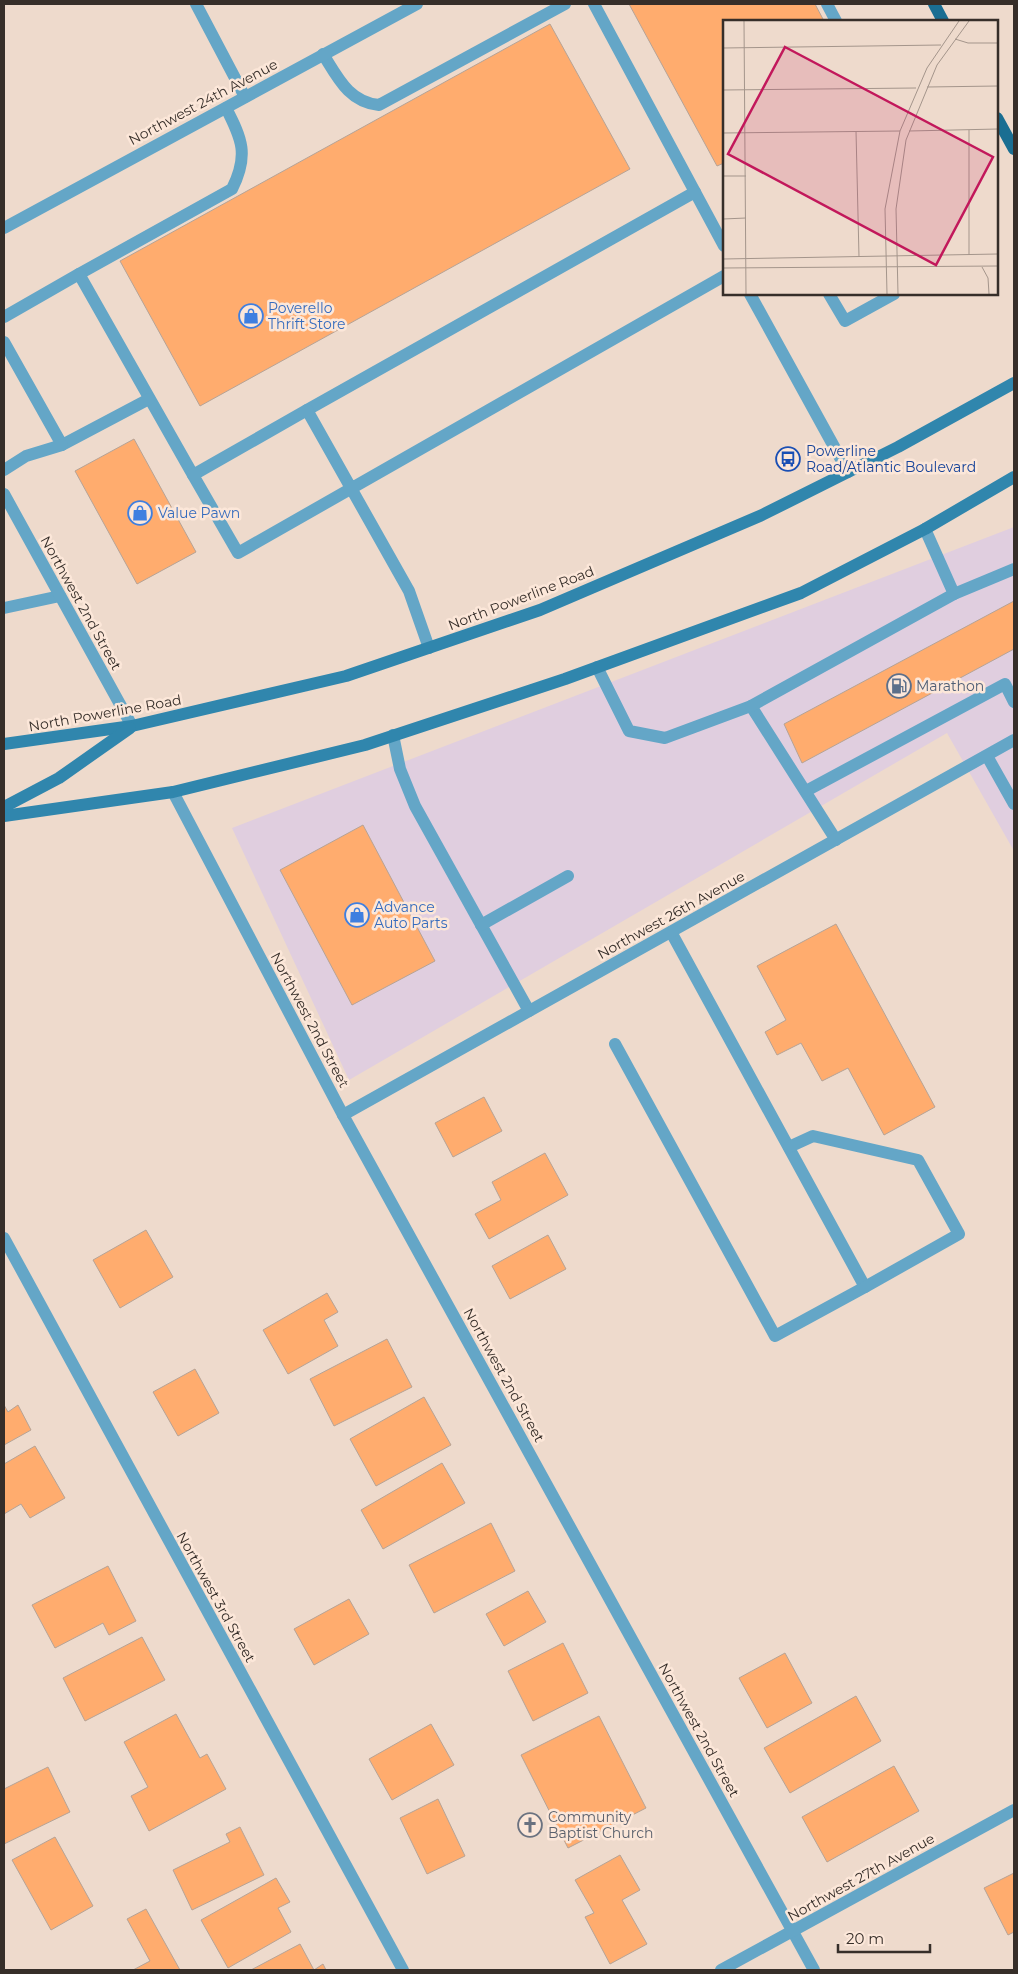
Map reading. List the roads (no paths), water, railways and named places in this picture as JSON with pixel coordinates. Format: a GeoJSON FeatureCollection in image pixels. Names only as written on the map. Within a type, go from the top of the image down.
{"type":"FeatureCollection","features":[{"type":"Feature","properties":{"kind":"main road"},"geometry":{"type":"LineString","coordinates":[[934,4],[942,20]]}},
{"type":"Feature","properties":{"kind":"main road"},"geometry":{"type":"LineString","coordinates":[[998,120],[1014,149]]}},
{"type":"Feature","properties":{"kind":"main road","name":"North Powerline Road"},"geometry":{"type":"LineString","coordinates":[[4,744],[132,726],[346,676],[540,610],[762,515],[848,472],[1014,383]]}},
{"type":"Feature","properties":{"kind":"main road"},"geometry":{"type":"LineString","coordinates":[[4,816],[173,792],[365,745],[597,667],[801,593],[925,529],[1014,477]]}},
{"type":"Feature","properties":{"kind":"main road"},"geometry":{"type":"LineString","coordinates":[[4,807],[59,778],[132,726]]}},
{"type":"Feature","properties":{"kind":"street"},"geometry":{"type":"LineString","coordinates":[[196,4],[245,97]]}},
{"type":"Feature","properties":{"kind":"street","name":"Northwest 24th Avenue"},"geometry":{"type":"LineString","coordinates":[[4,228],[417,4]]}},
{"type":"Feature","properties":{"kind":"street"},"geometry":{"type":"LineString","coordinates":[[324,54],[348,92],[368,104],[379,105],[564,4]]}},
{"type":"Feature","properties":{"kind":"street"},"geometry":{"type":"LineString","coordinates":[[594,4],[695,192],[720,228],[723,242]]}},
{"type":"Feature","properties":{"kind":"street"},"geometry":{"type":"LineString","coordinates":[[826,4],[835,20]]}},
{"type":"Feature","properties":{"kind":"street"},"geometry":{"type":"LineString","coordinates":[[4,317],[232,188],[242,164],[243,150],[240,135],[226,108]]}},
{"type":"Feature","properties":{"kind":"street"},"geometry":{"type":"LineString","coordinates":[[194,475],[695,192]]}},
{"type":"Feature","properties":{"kind":"street"},"geometry":{"type":"LineString","coordinates":[[80,274],[149,399],[238,553],[723,277]]}},
{"type":"Feature","properties":{"kind":"street"},"geometry":{"type":"LineString","coordinates":[[751,295],[848,472]]}},
{"type":"Feature","properties":{"kind":"street"},"geometry":{"type":"LineString","coordinates":[[830,295],[845,321],[892,295]]}},
{"type":"Feature","properties":{"kind":"street"},"geometry":{"type":"LineString","coordinates":[[4,342],[62,445]]}},
{"type":"Feature","properties":{"kind":"street"},"geometry":{"type":"LineString","coordinates":[[4,470],[26,456],[62,445],[149,399]]}},
{"type":"Feature","properties":{"kind":"street"},"geometry":{"type":"LineString","coordinates":[[307,410],[409,591],[429,648]]}},
{"type":"Feature","properties":{"kind":"street","name":"Northwest 2nd Street"},"geometry":{"type":"LineString","coordinates":[[4,494],[132,726]]}},
{"type":"Feature","properties":{"kind":"street"},"geometry":{"type":"LineString","coordinates":[[925,529],[954,594]]}},
{"type":"Feature","properties":{"kind":"street"},"geometry":{"type":"LineString","coordinates":[[597,667],[629,731],[665,738],[751,706],[954,594],[1014,569]]}},
{"type":"Feature","properties":{"kind":"street"},"geometry":{"type":"LineString","coordinates":[[4,608],[60,596]]}},
{"type":"Feature","properties":{"kind":"street"},"geometry":{"type":"LineString","coordinates":[[806,791],[1010,681],[1014,702]]}},
{"type":"Feature","properties":{"kind":"street"},"geometry":{"type":"LineString","coordinates":[[751,706],[836,840]]}},
{"type":"Feature","properties":{"kind":"street"},"geometry":{"type":"LineString","coordinates":[[393,735],[400,769],[415,806],[528,1011]]}},
{"type":"Feature","properties":{"kind":"street","name":"Northwest 26th Avenue"},"geometry":{"type":"LineString","coordinates":[[343,1115],[1014,740]]}},
{"type":"Feature","properties":{"kind":"street"},"geometry":{"type":"LineString","coordinates":[[987,756],[1014,804]]}},
{"type":"Feature","properties":{"kind":"street","name":"Northwest 2nd Street"},"geometry":{"type":"LineString","coordinates":[[173,792],[343,1115],[814,1970]]}},
{"type":"Feature","properties":{"kind":"street"},"geometry":{"type":"LineString","coordinates":[[481,925],[568,876]]}},
{"type":"Feature","properties":{"kind":"street"},"geometry":{"type":"LineString","coordinates":[[671,932],[865,1287]]}},
{"type":"Feature","properties":{"kind":"street"},"geometry":{"type":"LineString","coordinates":[[615,1044],[775,1336],[959,1234],[918,1160],[813,1136],[789,1147]]}},
{"type":"Feature","properties":{"kind":"street","name":"Northwest 3rd Street"},"geometry":{"type":"LineString","coordinates":[[4,1238],[403,1970]]}},
{"type":"Feature","properties":{"kind":"street","name":"Northwest 27th Avenue"},"geometry":{"type":"LineString","coordinates":[[721,1970],[1014,1810]]}},
{"type":"Feature","properties":{"kind":"place","name":"Poverello Thrift Store"},"geometry":{"type":"Point","coordinates":[251,316]}},
{"type":"Feature","properties":{"kind":"place","name":"Powerline Road/Atlantic Boulevard"},"geometry":{"type":"Point","coordinates":[788,459]}},
{"type":"Feature","properties":{"kind":"place","name":"Value Pawn"},"geometry":{"type":"Point","coordinates":[140,513]}},
{"type":"Feature","properties":{"kind":"place","name":"Marathon"},"geometry":{"type":"Point","coordinates":[899,686]}},
{"type":"Feature","properties":{"kind":"place","name":"Advance Auto Parts"},"geometry":{"type":"Point","coordinates":[357,915]}},
{"type":"Feature","properties":{"kind":"place","name":"Community Baptist Church"},"geometry":{"type":"Point","coordinates":[530,1825]}}]}
